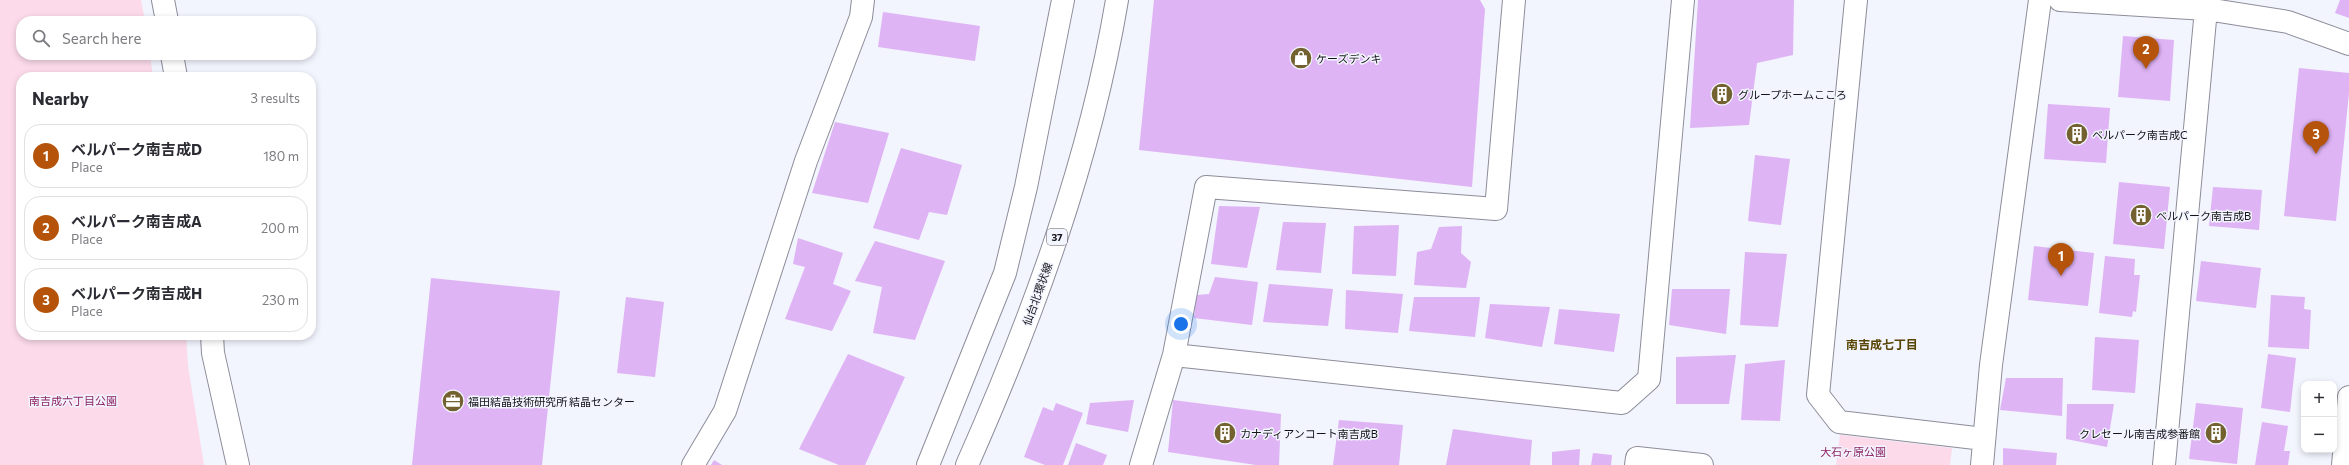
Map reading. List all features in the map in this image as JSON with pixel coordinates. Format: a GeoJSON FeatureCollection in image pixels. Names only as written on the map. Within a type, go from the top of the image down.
{"type":"FeatureCollection","features":[{"type":"Feature","properties":{"kind":"street"},"geometry":{"type":"LineString","coordinates":[[163,0],[166,16]]}},
{"type":"Feature","properties":{"kind":"street"},"geometry":{"type":"LineString","coordinates":[[693,465],[725,411],[806,161],[861,17],[863,0]]}},
{"type":"Feature","properties":{"kind":"street"},"geometry":{"type":"LineString","coordinates":[[928,465],[1005,273],[1026,187],[1063,0]]}},
{"type":"Feature","properties":{"kind":"street","name":"仙台北環状線"},"geometry":{"type":"LineString","coordinates":[[968,465],[1001,389],[1036,298],[1075,183],[1109,52],[1118,0]]}},
{"type":"Feature","properties":{"kind":"street"},"geometry":{"type":"LineString","coordinates":[[1141,465],[1174,355],[1206,187],[1496,209],[1514,0]]}},
{"type":"Feature","properties":{"kind":"street"},"geometry":{"type":"LineString","coordinates":[[1174,355],[1622,403],[1649,379],[1683,0]]}},
{"type":"Feature","properties":{"kind":"street"},"geometry":{"type":"LineString","coordinates":[[1856,0],[1818,395],[1839,422],[1984,439]]}},
{"type":"Feature","properties":{"kind":"street"},"geometry":{"type":"LineString","coordinates":[[1982,465],[1991,365],[2040,0]]}},
{"type":"Feature","properties":{"kind":"street"},"geometry":{"type":"LineString","coordinates":[[2060,0],[2206,10],[2288,22],[2349,44]]}},
{"type":"Feature","properties":{"kind":"street"},"geometry":{"type":"LineString","coordinates":[[2164,465],[2206,10]]}},
{"type":"Feature","properties":{"kind":"street"},"geometry":{"type":"LineString","coordinates":[[173,60],[175,72]]}},
{"type":"Feature","properties":{"kind":"street"},"geometry":{"type":"LineString","coordinates":[[212,340],[213,353],[238,465]]}},
{"type":"Feature","properties":{"kind":"street"},"geometry":{"type":"LineString","coordinates":[[2343,465],[2349,397]]}},
{"type":"Feature","properties":{"kind":"street"},"geometry":{"type":"LineString","coordinates":[[1636,465],[1637,458],[1702,465]]}},
{"type":"Feature","properties":{"kind":"green space","name":"南吉成六丁目公園"},"geometry":{"type":"Polygon","coordinates":[[[0,0],[141,0],[144,16],[16,16],[16,60],[151,60],[152,72],[16,72],[16,340],[186,340],[188,366],[204,465],[0,465],[0,0]]]}},
{"type":"Feature","properties":{"kind":"green space","name":"大石ヶ原公園"},"geometry":{"type":"Polygon","coordinates":[[[1840,435],[1952,448],[1950,465],[1836,465],[1840,435]]]}},
{"type":"Feature","properties":{"kind":"building"},"geometry":{"type":"Polygon","coordinates":[[[1154,0],[1480,0],[1485,9],[1472,187],[1139,150],[1154,0]]]}},
{"type":"Feature","properties":{"kind":"building","name":"グループホームこころ"},"geometry":{"type":"Polygon","coordinates":[[[1698,0],[1794,0],[1793,55],[1757,63],[1749,125],[1690,128],[1698,0]]]}},
{"type":"Feature","properties":{"kind":"building"},"geometry":{"type":"Polygon","coordinates":[[[2340,0],[2349,0],[2349,18],[2335,13],[2340,0]]]}},
{"type":"Feature","properties":{"kind":"building"},"geometry":{"type":"Polygon","coordinates":[[[883,12],[980,26],[975,61],[878,47],[883,12]]]}},
{"type":"Feature","properties":{"kind":"building"},"geometry":{"type":"Polygon","coordinates":[[[2123,36],[2174,40],[2170,101],[2118,97],[2123,36]]]}},
{"type":"Feature","properties":{"kind":"building"},"geometry":{"type":"Polygon","coordinates":[[[2299,68],[2349,73],[2349,93],[2336,221],[2284,216],[2299,68]]]}},
{"type":"Feature","properties":{"kind":"building","name":"ベルパーク南吉成C"},"geometry":{"type":"Polygon","coordinates":[[[2048,104],[2110,108],[2106,163],[2044,159],[2048,104]]]}},
{"type":"Feature","properties":{"kind":"building"},"geometry":{"type":"Polygon","coordinates":[[[835,122],[889,133],[868,203],[812,193],[835,122]]]}},
{"type":"Feature","properties":{"kind":"building"},"geometry":{"type":"Polygon","coordinates":[[[901,148],[962,165],[947,215],[929,212],[919,240],[873,228],[901,148]]]}},
{"type":"Feature","properties":{"kind":"building"},"geometry":{"type":"Polygon","coordinates":[[[1755,155],[1790,159],[1781,225],[1748,221],[1755,155]]]}},
{"type":"Feature","properties":{"kind":"building","name":"ベルパーク南吉成B"},"geometry":{"type":"Polygon","coordinates":[[[2119,182],[2170,187],[2164,249],[2113,244],[2119,182]]]}},
{"type":"Feature","properties":{"kind":"building"},"geometry":{"type":"Polygon","coordinates":[[[2213,187],[2262,190],[2259,230],[2209,226],[2213,187]]]}},
{"type":"Feature","properties":{"kind":"building"},"geometry":{"type":"Polygon","coordinates":[[[1219,206],[1260,207],[1247,268],[1211,264],[1219,206]]]}},
{"type":"Feature","properties":{"kind":"building"},"geometry":{"type":"Polygon","coordinates":[[[1283,222],[1326,223],[1321,273],[1276,270],[1283,222]]]}},
{"type":"Feature","properties":{"kind":"building"},"geometry":{"type":"Polygon","coordinates":[[[1399,225],[1396,276],[1352,274],[1354,226],[1399,225]]]}},
{"type":"Feature","properties":{"kind":"building"},"geometry":{"type":"Polygon","coordinates":[[[1462,226],[1461,253],[1471,262],[1466,288],[1414,285],[1417,252],[1431,249],[1439,227],[1462,226]]]}},
{"type":"Feature","properties":{"kind":"building"},"geometry":{"type":"Polygon","coordinates":[[[798,238],[843,253],[833,284],[851,291],[832,331],[785,319],[805,267],[793,264],[798,238]]]}},
{"type":"Feature","properties":{"kind":"building"},"geometry":{"type":"Polygon","coordinates":[[[875,241],[945,261],[915,340],[873,333],[882,287],[855,281],[875,241]]]}},
{"type":"Feature","properties":{"kind":"building"},"geometry":{"type":"Polygon","coordinates":[[[2034,246],[2094,253],[2088,306],[2028,300],[2034,246]]]}},
{"type":"Feature","properties":{"kind":"building"},"geometry":{"type":"Polygon","coordinates":[[[1745,252],[1787,254],[1778,327],[1740,325],[1745,252]]]}},
{"type":"Feature","properties":{"kind":"building"},"geometry":{"type":"Polygon","coordinates":[[[2105,256],[2135,259],[2134,275],[2140,275],[2136,312],[2133,311],[2132,317],[2099,313],[2105,256]]]}},
{"type":"Feature","properties":{"kind":"building"},"geometry":{"type":"Polygon","coordinates":[[[2201,261],[2261,268],[2256,308],[2196,301],[2201,261]]]}},
{"type":"Feature","properties":{"kind":"building"},"geometry":{"type":"Polygon","coordinates":[[[1215,277],[1258,282],[1252,325],[1194,318],[1196,295],[1209,294],[1215,277]]]}},
{"type":"Feature","properties":{"kind":"building"},"geometry":{"type":"Polygon","coordinates":[[[431,278],[560,291],[542,465],[412,465],[431,278]]]}},
{"type":"Feature","properties":{"kind":"building"},"geometry":{"type":"Polygon","coordinates":[[[1269,284],[1333,289],[1328,326],[1263,322],[1269,284]]]}},
{"type":"Feature","properties":{"kind":"building"},"geometry":{"type":"Polygon","coordinates":[[[1672,289],[1730,289],[1726,334],[1669,325],[1672,289]]]}},
{"type":"Feature","properties":{"kind":"building"},"geometry":{"type":"Polygon","coordinates":[[[1346,290],[1403,294],[1398,333],[1345,329],[1346,290]]]}},
{"type":"Feature","properties":{"kind":"building"},"geometry":{"type":"Polygon","coordinates":[[[2271,295],[2305,297],[2304,309],[2311,310],[2309,349],[2268,347],[2271,295]]]}},
{"type":"Feature","properties":{"kind":"building"},"geometry":{"type":"Polygon","coordinates":[[[626,297],[664,302],[655,377],[617,373],[626,297]]]}},
{"type":"Feature","properties":{"kind":"building"},"geometry":{"type":"Polygon","coordinates":[[[1414,297],[1480,297],[1475,337],[1409,331],[1414,297]]]}},
{"type":"Feature","properties":{"kind":"building"},"geometry":{"type":"Polygon","coordinates":[[[1490,304],[1550,307],[1542,347],[1485,338],[1490,304]]]}},
{"type":"Feature","properties":{"kind":"building"},"geometry":{"type":"Polygon","coordinates":[[[1559,309],[1620,314],[1614,352],[1554,344],[1559,309]]]}},
{"type":"Feature","properties":{"kind":"building"},"geometry":{"type":"Polygon","coordinates":[[[2095,337],[2139,340],[2135,393],[2092,390],[2095,337]]]}},
{"type":"Feature","properties":{"kind":"building"},"geometry":{"type":"Polygon","coordinates":[[[848,354],[905,377],[865,465],[839,465],[799,449],[848,354]]]}},
{"type":"Feature","properties":{"kind":"building"},"geometry":{"type":"Polygon","coordinates":[[[2268,354],[2296,358],[2290,412],[2261,408],[2268,354]]]}},
{"type":"Feature","properties":{"kind":"building"},"geometry":{"type":"Polygon","coordinates":[[[1736,355],[1729,404],[1676,404],[1676,357],[1736,355]]]}},
{"type":"Feature","properties":{"kind":"building"},"geometry":{"type":"Polygon","coordinates":[[[1785,360],[1780,421],[1741,420],[1745,364],[1785,360]]]}},
{"type":"Feature","properties":{"kind":"building"},"geometry":{"type":"Polygon","coordinates":[[[2006,378],[2063,378],[2062,416],[2000,410],[2006,378]]]}},
{"type":"Feature","properties":{"kind":"building"},"geometry":{"type":"Polygon","coordinates":[[[1134,400],[1128,432],[1086,424],[1090,403],[1134,400]]]}},
{"type":"Feature","properties":{"kind":"building","name":"カナディアンコート南吉成B"},"geometry":{"type":"Polygon","coordinates":[[[1173,400],[1281,414],[1279,465],[1256,465],[1168,452],[1173,400]]]}},
{"type":"Feature","properties":{"kind":"building"},"geometry":{"type":"Polygon","coordinates":[[[1056,403],[1083,413],[1063,465],[1045,465],[1024,457],[1043,407],[1053,411],[1056,403]]]}},
{"type":"Feature","properties":{"kind":"building","name":"クレセール南吉成参番館"},"geometry":{"type":"Polygon","coordinates":[[[2196,403],[2243,408],[2237,464],[2189,459],[2196,403]]]}},
{"type":"Feature","properties":{"kind":"building"},"geometry":{"type":"Polygon","coordinates":[[[2067,404],[2114,404],[2107,447],[2066,439],[2067,404]]]}},
{"type":"Feature","properties":{"kind":"building"},"geometry":{"type":"Polygon","coordinates":[[[1339,420],[1403,425],[1399,465],[1333,465],[1339,420]]]}},
{"type":"Feature","properties":{"kind":"building"},"geometry":{"type":"Polygon","coordinates":[[[2262,422],[2288,426],[2284,451],[2290,451],[2288,465],[2255,465],[2262,422]]]}},
{"type":"Feature","properties":{"kind":"building"},"geometry":{"type":"Polygon","coordinates":[[[1453,429],[1532,440],[1530,465],[1446,465],[1453,429]]]}},
{"type":"Feature","properties":{"kind":"building"},"geometry":{"type":"Polygon","coordinates":[[[1076,443],[1107,455],[1103,465],[1068,465],[1076,443]]]}},
{"type":"Feature","properties":{"kind":"building"},"geometry":{"type":"Polygon","coordinates":[[[2003,448],[2057,453],[2056,465],[2003,465],[2003,448]]]}},
{"type":"Feature","properties":{"kind":"building"},"geometry":{"type":"Polygon","coordinates":[[[1580,449],[1579,465],[1552,465],[1552,452],[1580,449]]]}},
{"type":"Feature","properties":{"kind":"building"},"geometry":{"type":"Polygon","coordinates":[[[1593,453],[1612,455],[1611,465],[1591,465],[1593,453]]]}},
{"type":"Feature","properties":{"kind":"building"},"geometry":{"type":"Polygon","coordinates":[[[714,460],[722,465],[711,465],[714,460]]]}},
{"type":"Feature","properties":{"kind":"place","name":"ケーズデンキ"},"geometry":{"type":"Point","coordinates":[1301,58]}},
{"type":"Feature","properties":{"kind":"place","name":"ベルパーク南吉成A"},"geometry":{"type":"Point","coordinates":[2146,69]}},
{"type":"Feature","properties":{"kind":"place","name":"グループホームこころ"},"geometry":{"type":"Point","coordinates":[1722,94]}},
{"type":"Feature","properties":{"kind":"place","name":"ベルパーク南吉成C"},"geometry":{"type":"Point","coordinates":[2077,134]}},
{"type":"Feature","properties":{"kind":"place","name":"ベルパーク南吉成H"},"geometry":{"type":"Point","coordinates":[2316,154]}},
{"type":"Feature","properties":{"kind":"place","name":"ベルパーク南吉成B"},"geometry":{"type":"Point","coordinates":[2141,215]}},
{"type":"Feature","properties":{"kind":"place","name":"ベルパーク南吉成D"},"geometry":{"type":"Point","coordinates":[2061,276]}},
{"type":"Feature","properties":{"kind":"place","name":"福田結晶技術研究所 結晶センター"},"geometry":{"type":"Point","coordinates":[453,401]}},
{"type":"Feature","properties":{"kind":"place","name":"カナディアンコート南吉成B"},"geometry":{"type":"Point","coordinates":[1225,433]}},
{"type":"Feature","properties":{"kind":"place","name":"クレセール南吉成参番館"},"geometry":{"type":"Point","coordinates":[2216,433]}},
{"type":"Feature","properties":{"kind":"district","name":"南吉成七丁目"},"geometry":{"type":"Point","coordinates":[1882,344]}}]}
